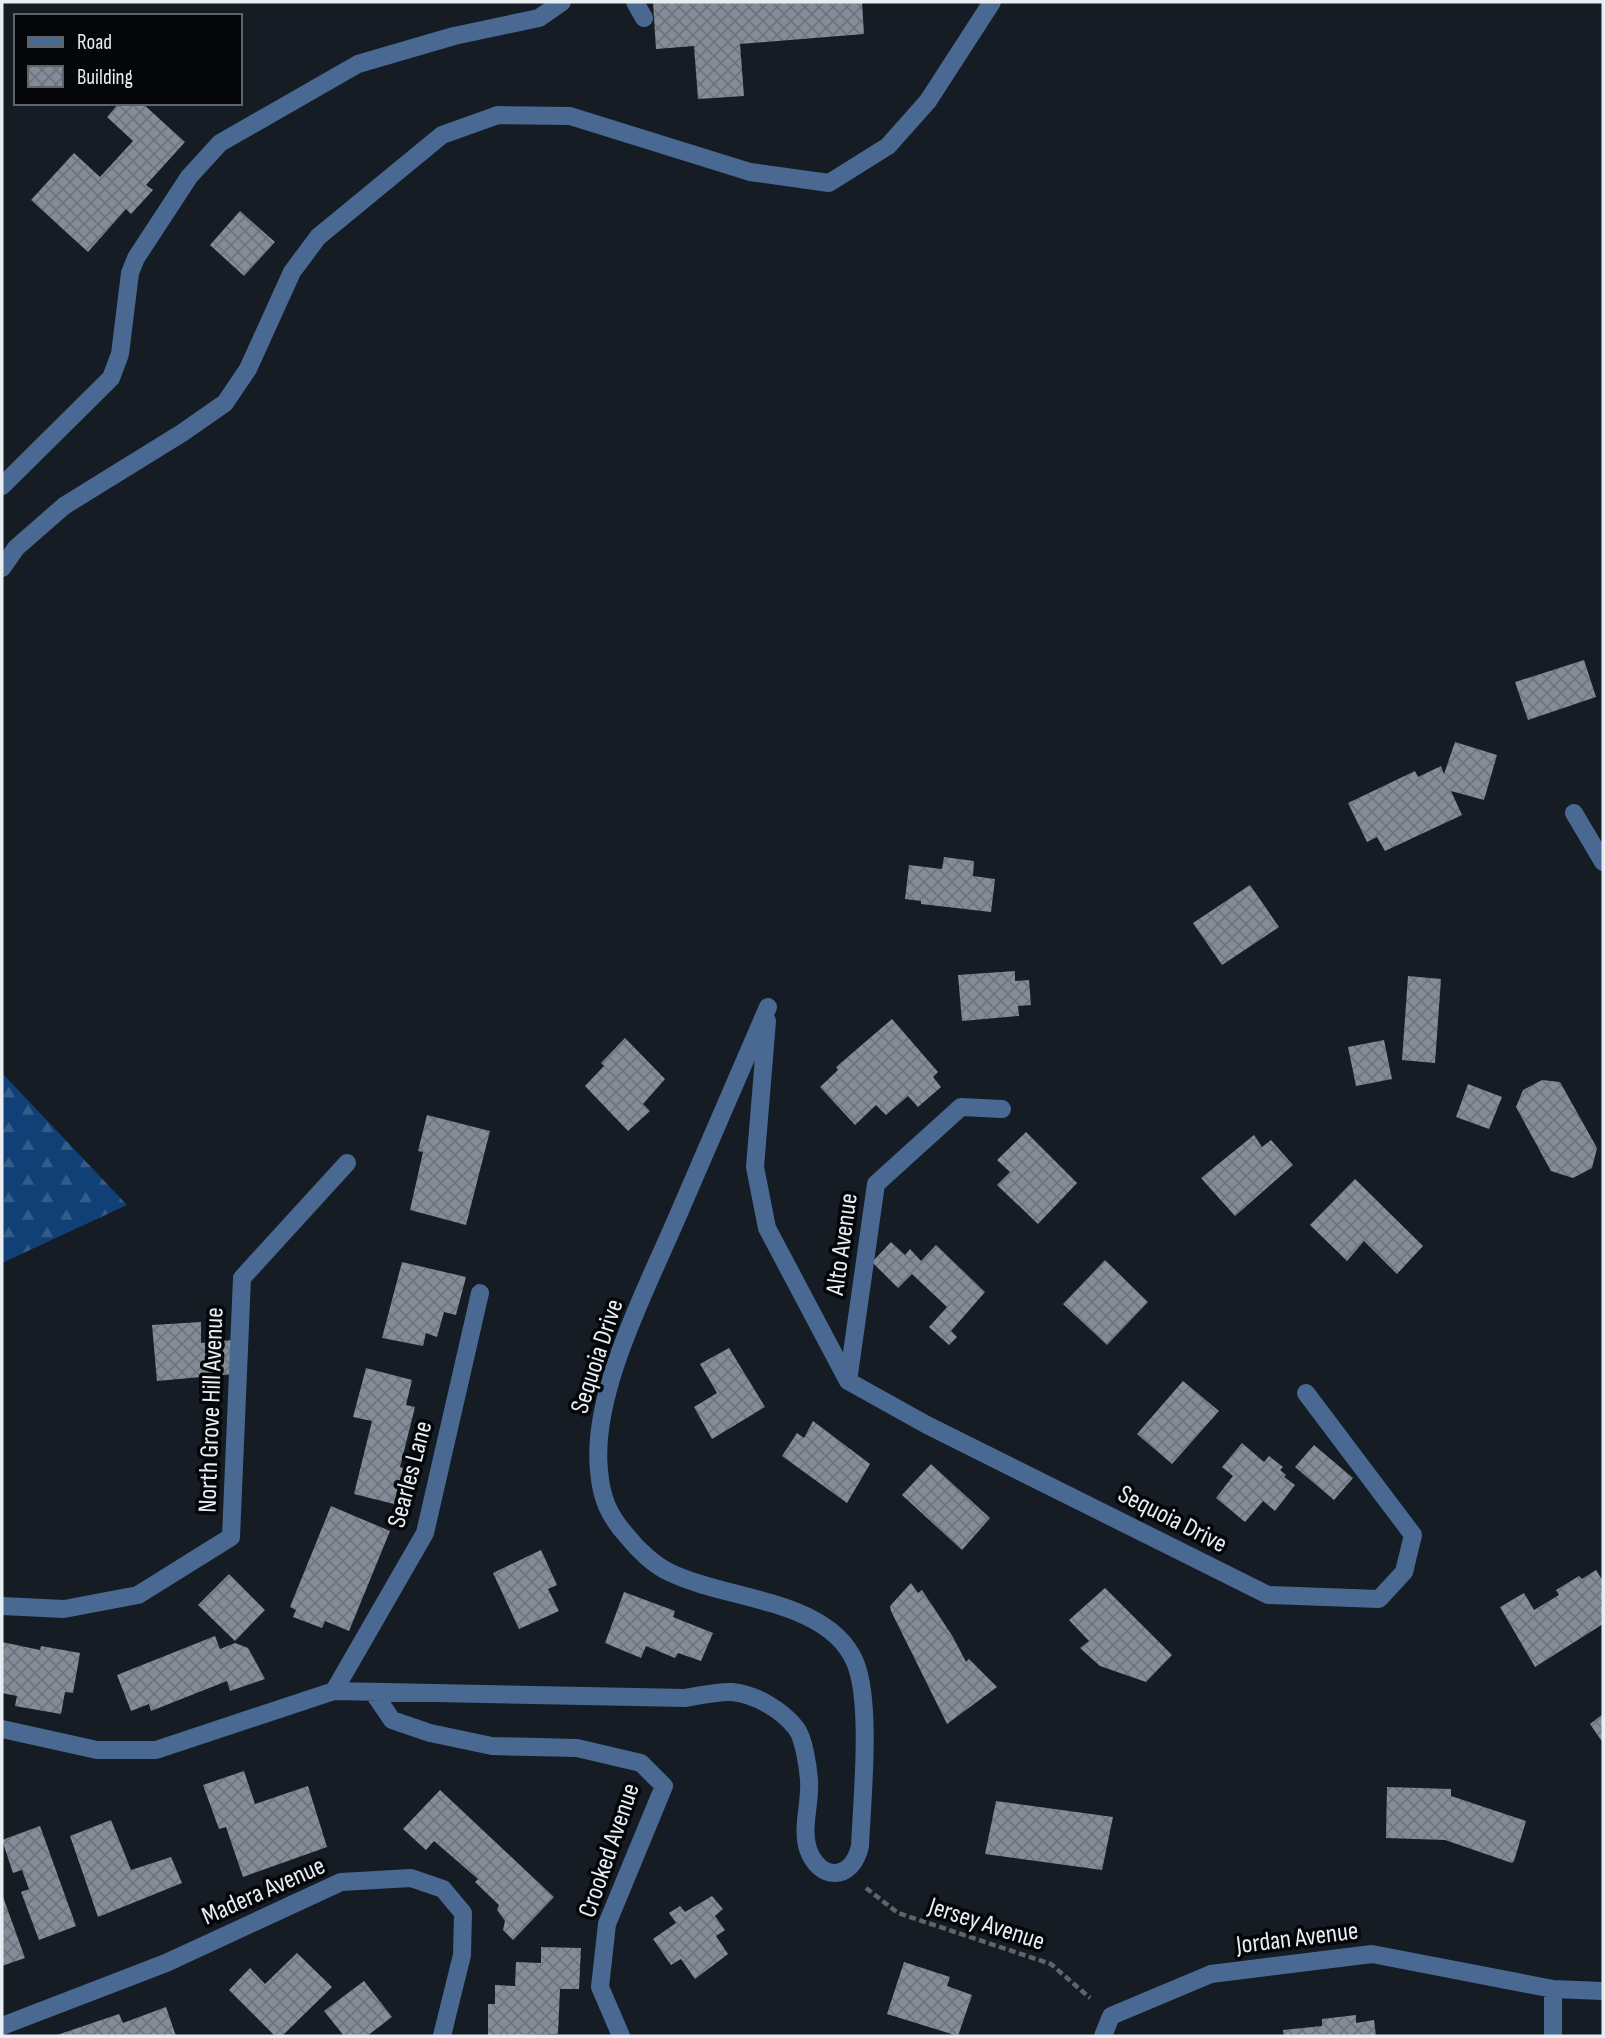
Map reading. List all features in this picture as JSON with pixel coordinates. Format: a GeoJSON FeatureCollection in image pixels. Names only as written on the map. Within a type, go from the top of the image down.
{"type":"FeatureCollection","features":[{"type":"Feature","properties":{"kind":"street"},"geometry":{"type":"LineString","coordinates":[[2,486],[111,377],[120,354],[130,273],[136,258],[189,177],[220,142],[358,64],[454,36],[540,18],[562,2]]}},
{"type":"Feature","properties":{"kind":"street"},"geometry":{"type":"LineString","coordinates":[[635,2],[644,18]]}},
{"type":"Feature","properties":{"kind":"street"},"geometry":{"type":"LineString","coordinates":[[2,568],[16,548],[64,506],[225,403],[248,369],[292,271],[317,237],[442,135],[498,115],[570,116],[750,172],[830,183],[888,146],[928,101],[992,2]]}},
{"type":"Feature","properties":{"kind":"street"},"geometry":{"type":"LineString","coordinates":[[1574,813],[1603,862]]}},
{"type":"Feature","properties":{"kind":"street","name":"Sequoia Drive"},"geometry":{"type":"LineString","coordinates":[[846,1872],[857,1862],[860,1846],[864,1742],[861,1681],[845,1646],[826,1625],[801,1613],[699,1585],[668,1572],[636,1547],[610,1516],[598,1470],[600,1417],[630,1326],[768,1007],[755,1167],[767,1228],[848,1381],[927,1425],[1268,1595],[1379,1599],[1404,1572],[1413,1535],[1306,1393]]}},
{"type":"Feature","properties":{"kind":"street","name":"Alto Avenue"},"geometry":{"type":"LineString","coordinates":[[848,1381],[876,1184],[961,1107],[1002,1109]]}},
{"type":"Feature","properties":{"kind":"street","name":"North Grove Hill Avenue"},"geometry":{"type":"LineString","coordinates":[[2,1606],[64,1609],[138,1595],[231,1537],[242,1278],[347,1163]]}},
{"type":"Feature","properties":{"kind":"street","name":"Searles Lane"},"geometry":{"type":"LineString","coordinates":[[334,1691],[425,1533],[480,1293]]}},
{"type":"Feature","properties":{"kind":"street"},"geometry":{"type":"LineString","coordinates":[[2,1729],[97,1750],[156,1750],[334,1691],[685,1698],[733,1692],[770,1704],[797,1730],[809,1780],[806,1836],[808,1849],[815,1862],[833,1874],[846,1872]]}},
{"type":"Feature","properties":{"kind":"street","name":"Crooked Avenue"},"geometry":{"type":"LineString","coordinates":[[373,1692],[392,1720],[430,1733],[492,1746],[578,1748],[640,1763],[664,1786],[607,1924],[600,1987],[621,2036]]}},
{"type":"Feature","properties":{"kind":"street","name":"Madera Avenue"},"geometry":{"type":"LineString","coordinates":[[2,2026],[166,1964],[341,1882],[411,1878],[443,1889],[463,1913],[462,1955],[442,2036]]}},
{"type":"Feature","properties":{"kind":"street","name":"Jordan Avenue"},"geometry":{"type":"LineString","coordinates":[[1111,2016],[1211,1974],[1372,1954],[1553,1989],[1603,1991]]}},
{"type":"Feature","properties":{"kind":"street"},"geometry":{"type":"LineString","coordinates":[[1553,1989],[1553,2036]]}},
{"type":"Feature","properties":{"kind":"street"},"geometry":{"type":"LineString","coordinates":[[1103,2036],[1111,2016]]}},
{"type":"Feature","properties":{"kind":"path","name":"Jersey Avenue"},"geometry":{"type":"LineString","coordinates":[[846,1872],[898,1913],[1051,1965],[1111,2016]]}},
{"type":"Feature","properties":{"kind":"green space"},"geometry":{"type":"Polygon","coordinates":[[[2,1073],[127,1205],[2,1263],[2,1073]]]}},
{"type":"Feature","properties":{"kind":"building"},"geometry":{"type":"Polygon","coordinates":[[[862,2],[864,34],[740,44],[744,96],[698,99],[694,46],[656,49],[653,3],[862,2]]]}},
{"type":"Feature","properties":{"kind":"building"},"geometry":{"type":"Polygon","coordinates":[[[117,105],[144,105],[185,142],[146,185],[153,190],[131,214],[126,209],[88,252],[31,200],[74,153],[100,177],[133,141],[107,117],[117,105]]]}},
{"type":"Feature","properties":{"kind":"building"},"geometry":{"type":"Polygon","coordinates":[[[240,211],[275,242],[244,276],[210,245],[240,211]]]}},
{"type":"Feature","properties":{"kind":"building"},"geometry":{"type":"Polygon","coordinates":[[[1584,660],[1596,697],[1528,720],[1515,682],[1584,660]]]}},
{"type":"Feature","properties":{"kind":"building"},"geometry":{"type":"Polygon","coordinates":[[[1455,742],[1497,755],[1484,800],[1451,791],[1462,815],[1385,851],[1377,837],[1367,842],[1348,803],[1415,771],[1418,777],[1441,766],[1444,774],[1455,742]]]}},
{"type":"Feature","properties":{"kind":"building"},"geometry":{"type":"Polygon","coordinates":[[[944,857],[974,861],[973,876],[995,879],[991,912],[921,904],[921,901],[905,899],[909,865],[942,869],[944,857]]]}},
{"type":"Feature","properties":{"kind":"building"},"geometry":{"type":"Polygon","coordinates":[[[1250,885],[1279,927],[1222,965],[1193,923],[1250,885]]]}},
{"type":"Feature","properties":{"kind":"building"},"geometry":{"type":"Polygon","coordinates":[[[1015,971],[1015,981],[1029,980],[1031,1005],[1018,1006],[1019,1016],[962,1021],[958,975],[1015,971]]]}},
{"type":"Feature","properties":{"kind":"building"},"geometry":{"type":"Polygon","coordinates":[[[1408,976],[1441,979],[1435,1063],[1402,1060],[1408,976]]]}},
{"type":"Feature","properties":{"kind":"building"},"geometry":{"type":"Polygon","coordinates":[[[892,1019],[938,1072],[933,1077],[941,1087],[918,1107],[908,1096],[886,1115],[876,1105],[855,1125],[820,1087],[838,1070],[836,1067],[892,1019]]]}},
{"type":"Feature","properties":{"kind":"building"},"geometry":{"type":"Polygon","coordinates":[[[625,1038],[665,1079],[643,1104],[650,1111],[628,1131],[585,1086],[604,1066],[601,1063],[625,1038]]]}},
{"type":"Feature","properties":{"kind":"building"},"geometry":{"type":"Polygon","coordinates":[[[1384,1040],[1392,1079],[1356,1086],[1348,1047],[1384,1040]]]}},
{"type":"Feature","properties":{"kind":"building"},"geometry":{"type":"Polygon","coordinates":[[[1542,1080],[1560,1082],[1597,1148],[1592,1168],[1573,1178],[1551,1171],[1516,1107],[1523,1090],[1542,1080]]]}},
{"type":"Feature","properties":{"kind":"building"},"geometry":{"type":"Polygon","coordinates":[[[1468,1084],[1502,1097],[1489,1129],[1456,1117],[1468,1084]]]}},
{"type":"Feature","properties":{"kind":"building"},"geometry":{"type":"Polygon","coordinates":[[[427,1115],[490,1131],[466,1225],[410,1210],[423,1152],[418,1151],[427,1115]]]}},
{"type":"Feature","properties":{"kind":"building"},"geometry":{"type":"Polygon","coordinates":[[[1026,1132],[1077,1183],[1038,1224],[997,1185],[1010,1172],[997,1160],[1026,1132]]]}},
{"type":"Feature","properties":{"kind":"building"},"geometry":{"type":"Polygon","coordinates":[[[1254,1135],[1262,1147],[1271,1140],[1293,1165],[1235,1216],[1201,1178],[1254,1135]]]}},
{"type":"Feature","properties":{"kind":"building"},"geometry":{"type":"Polygon","coordinates":[[[1355,1179],[1423,1246],[1397,1274],[1364,1241],[1347,1261],[1310,1225],[1355,1179]]]}},
{"type":"Feature","properties":{"kind":"building"},"geometry":{"type":"Polygon","coordinates":[[[891,1242],[905,1255],[910,1249],[921,1261],[936,1245],[985,1292],[951,1331],[957,1337],[949,1345],[929,1327],[947,1307],[912,1274],[898,1288],[872,1262],[891,1242]]]}},
{"type":"Feature","properties":{"kind":"building"},"geometry":{"type":"Polygon","coordinates":[[[1105,1260],[1148,1302],[1107,1345],[1063,1304],[1105,1260]]]}},
{"type":"Feature","properties":{"kind":"building"},"geometry":{"type":"Polygon","coordinates":[[[402,1262],[466,1277],[456,1315],[444,1312],[437,1337],[426,1333],[423,1346],[382,1338],[402,1262]]]}},
{"type":"Feature","properties":{"kind":"building"},"geometry":{"type":"Polygon","coordinates":[[[201,1322],[201,1343],[232,1340],[234,1374],[157,1381],[152,1325],[201,1322]]]}},
{"type":"Feature","properties":{"kind":"building"},"geometry":{"type":"Polygon","coordinates":[[[729,1348],[765,1407],[712,1439],[694,1407],[717,1393],[700,1364],[729,1348]]]}},
{"type":"Feature","properties":{"kind":"building"},"geometry":{"type":"Polygon","coordinates":[[[366,1368],[412,1380],[406,1405],[415,1407],[394,1504],[354,1494],[372,1421],[353,1417],[366,1368]]]}},
{"type":"Feature","properties":{"kind":"building"},"geometry":{"type":"Polygon","coordinates":[[[1183,1381],[1219,1411],[1172,1464],[1137,1434],[1183,1381]]]}},
{"type":"Feature","properties":{"kind":"building"},"geometry":{"type":"Polygon","coordinates":[[[813,1421],[870,1464],[847,1503],[782,1456],[797,1433],[804,1438],[813,1421]]]}},
{"type":"Feature","properties":{"kind":"building"},"geometry":{"type":"Polygon","coordinates":[[[1242,1443],[1264,1462],[1269,1456],[1283,1467],[1280,1470],[1286,1475],[1284,1477],[1295,1485],[1275,1511],[1263,1501],[1245,1522],[1216,1498],[1233,1476],[1222,1467],[1242,1443]]]}},
{"type":"Feature","properties":{"kind":"building"},"geometry":{"type":"Polygon","coordinates":[[[1314,1445],[1353,1478],[1334,1500],[1295,1467],[1314,1445]]]}},
{"type":"Feature","properties":{"kind":"building"},"geometry":{"type":"Polygon","coordinates":[[[931,1464],[990,1518],[962,1550],[902,1495],[931,1464]]]}},
{"type":"Feature","properties":{"kind":"building"},"geometry":{"type":"Polygon","coordinates":[[[331,1506],[390,1531],[349,1631],[325,1621],[322,1628],[293,1617],[296,1610],[290,1607],[331,1506]]]}},
{"type":"Feature","properties":{"kind":"building"},"geometry":{"type":"Polygon","coordinates":[[[541,1550],[557,1585],[548,1589],[559,1611],[519,1629],[493,1573],[541,1550]]]}},
{"type":"Feature","properties":{"kind":"building"},"geometry":{"type":"Polygon","coordinates":[[[1596,1570],[1603,1581],[1603,1624],[1535,1667],[1500,1607],[1524,1593],[1534,1610],[1559,1595],[1556,1590],[1579,1576],[1582,1579],[1596,1570]]]}},
{"type":"Feature","properties":{"kind":"building"},"geometry":{"type":"Polygon","coordinates":[[[229,1574],[265,1610],[235,1641],[198,1605],[229,1574]]]}},
{"type":"Feature","properties":{"kind":"building"},"geometry":{"type":"Polygon","coordinates":[[[911,1583],[918,1593],[922,1590],[966,1662],[969,1659],[997,1687],[947,1724],[891,1611],[890,1606],[911,1583]]]}},
{"type":"Feature","properties":{"kind":"building"},"geometry":{"type":"Polygon","coordinates":[[[1105,1588],[1172,1655],[1146,1682],[1100,1666],[1080,1648],[1089,1641],[1069,1620],[1105,1588]]]}},
{"type":"Feature","properties":{"kind":"building"},"geometry":{"type":"Polygon","coordinates":[[[624,1592],[675,1611],[673,1617],[713,1633],[701,1661],[678,1653],[675,1658],[646,1646],[641,1658],[605,1643],[624,1592]]]}},
{"type":"Feature","properties":{"kind":"building"},"geometry":{"type":"Polygon","coordinates":[[[215,1636],[220,1649],[235,1643],[248,1648],[265,1679],[230,1691],[227,1681],[151,1711],[149,1704],[131,1711],[117,1675],[215,1636]]]}},
{"type":"Feature","properties":{"kind":"building"},"geometry":{"type":"Polygon","coordinates":[[[2,1642],[40,1650],[41,1646],[80,1653],[73,1693],[65,1692],[61,1714],[15,1706],[17,1696],[2,1693],[2,1642]]]}},
{"type":"Feature","properties":{"kind":"building"},"geometry":{"type":"Polygon","coordinates":[[[1603,1714],[1603,1743],[1590,1724],[1603,1714]]]}},
{"type":"Feature","properties":{"kind":"building"},"geometry":{"type":"Polygon","coordinates":[[[244,1771],[255,1804],[308,1786],[327,1847],[243,1877],[226,1827],[219,1829],[203,1785],[244,1771]]]}},
{"type":"Feature","properties":{"kind":"building"},"geometry":{"type":"Polygon","coordinates":[[[1387,1787],[1451,1789],[1451,1796],[1526,1821],[1514,1861],[1512,1863],[1445,1840],[1386,1838],[1387,1787]]]}},
{"type":"Feature","properties":{"kind":"building"},"geometry":{"type":"Polygon","coordinates":[[[440,1790],[554,1897],[513,1940],[503,1930],[505,1921],[497,1910],[499,1905],[475,1882],[478,1879],[434,1841],[426,1850],[403,1829],[440,1790]]]}},
{"type":"Feature","properties":{"kind":"building"},"geometry":{"type":"Polygon","coordinates":[[[996,1801],[1113,1817],[1102,1870],[985,1854],[996,1801]]]}},
{"type":"Feature","properties":{"kind":"building"},"geometry":{"type":"Polygon","coordinates":[[[111,1820],[131,1870],[171,1857],[182,1883],[98,1917],[70,1836],[111,1820]]]}},
{"type":"Feature","properties":{"kind":"building"},"geometry":{"type":"Polygon","coordinates":[[[40,1826],[76,1926],[39,1940],[21,1892],[29,1889],[22,1870],[13,1873],[2,1840],[40,1826]]]}},
{"type":"Feature","properties":{"kind":"building"},"geometry":{"type":"Polygon","coordinates":[[[2,1894],[25,1958],[2,1966],[2,1894]]]}},
{"type":"Feature","properties":{"kind":"building"},"geometry":{"type":"Polygon","coordinates":[[[712,1896],[723,1909],[715,1916],[725,1930],[716,1936],[728,1954],[695,1979],[681,1959],[671,1965],[653,1939],[676,1923],[669,1913],[680,1906],[685,1912],[712,1896]]]}},
{"type":"Feature","properties":{"kind":"building"},"geometry":{"type":"Polygon","coordinates":[[[541,1947],[581,1948],[579,1989],[560,1989],[558,2034],[488,2036],[488,2004],[495,2004],[495,1985],[515,1986],[516,1962],[541,1963],[541,1947]]]}},
{"type":"Feature","properties":{"kind":"building"},"geometry":{"type":"Polygon","coordinates":[[[297,1953],[332,1987],[282,2036],[275,2036],[229,1990],[250,1968],[265,1984],[297,1953]]]}},
{"type":"Feature","properties":{"kind":"building"},"geometry":{"type":"Polygon","coordinates":[[[904,1962],[950,1977],[947,1986],[972,1995],[958,2036],[887,2014],[904,1962]]]}},
{"type":"Feature","properties":{"kind":"building"},"geometry":{"type":"Polygon","coordinates":[[[364,1981],[392,2017],[367,2036],[344,2036],[324,2011],[364,1981]]]}},
{"type":"Feature","properties":{"kind":"building"},"geometry":{"type":"Polygon","coordinates":[[[166,2007],[176,2036],[54,2036],[119,2014],[123,2023],[166,2007]]]}},
{"type":"Feature","properties":{"kind":"building"},"geometry":{"type":"Polygon","coordinates":[[[1356,2015],[1356,2023],[1374,2020],[1376,2036],[1284,2036],[1283,2030],[1322,2026],[1322,2019],[1356,2015]]]}}]}
